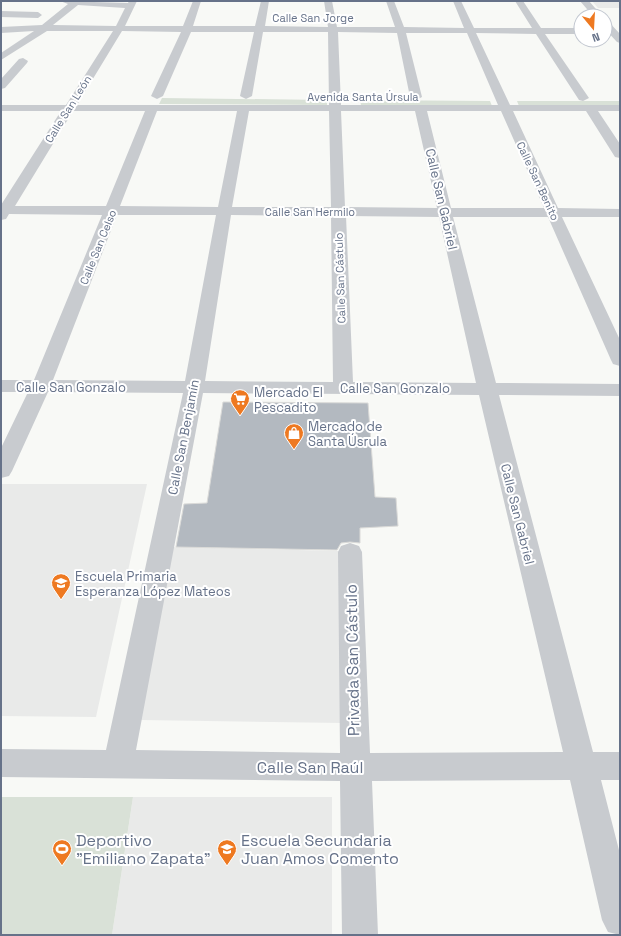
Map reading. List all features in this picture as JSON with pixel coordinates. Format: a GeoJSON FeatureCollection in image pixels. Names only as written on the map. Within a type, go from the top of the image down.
{"type":"FeatureCollection","features":[{"type":"Feature","properties":{"kind":"street"},"geometry":{"type":"LineString","coordinates":[[64,1],[131,4]]}},
{"type":"Feature","properties":{"kind":"street","name":"Calle San Celso"},"geometry":{"type":"LineString","coordinates":[[1,471],[41,386],[113,210],[155,102],[187,29],[197,1]]}},
{"type":"Feature","properties":{"kind":"street","name":"Calle San Benjamín"},"geometry":{"type":"LineString","coordinates":[[118,765],[194,387],[224,211],[265,1]]}},
{"type":"Feature","properties":{"kind":"street","name":"Calle San Cástulo"},"geometry":{"type":"LineString","coordinates":[[328,1],[333,30],[343,388]]}},
{"type":"Feature","properties":{"kind":"street","name":"Calle San Gabriel"},"geometry":{"type":"LineString","coordinates":[[390,1],[401,31],[487,388],[620,920]]}},
{"type":"Feature","properties":{"kind":"street","name":"Calle San Benito"},"geometry":{"type":"LineString","coordinates":[[457,1],[620,360]]}},
{"type":"Feature","properties":{"kind":"street"},"geometry":{"type":"LineString","coordinates":[[519,1],[583,98]]}},
{"type":"Feature","properties":{"kind":"street"},"geometry":{"type":"LineString","coordinates":[[1,57],[45,28],[57,16],[76,2]]}},
{"type":"Feature","properties":{"kind":"street","name":"Calle San León"},"geometry":{"type":"LineString","coordinates":[[2,212],[118,29],[131,4]]}},
{"type":"Feature","properties":{"kind":"street"},"geometry":{"type":"LineString","coordinates":[[2,14],[12,8]]}},
{"type":"Feature","properties":{"kind":"street"},"geometry":{"type":"LineString","coordinates":[[2,14],[57,16]]}},
{"type":"Feature","properties":{"kind":"street","name":"Calle San Jorge"},"geometry":{"type":"LineString","coordinates":[[1,30],[45,28],[167,28],[259,30],[573,31]]}},
{"type":"Feature","properties":{"kind":"street"},"geometry":{"type":"LineString","coordinates":[[613,32],[620,40]]}},
{"type":"Feature","properties":{"kind":"street"},"geometry":{"type":"LineString","coordinates":[[1,86],[23,61]]}},
{"type":"Feature","properties":{"kind":"street","name":"Avenida Santa Úrsula"},"geometry":{"type":"LineString","coordinates":[[155,102],[172,96]]}},
{"type":"Feature","properties":{"kind":"street","name":"Avenida Santa Úrsula"},"geometry":{"type":"LineString","coordinates":[[312,97],[334,102]]}},
{"type":"Feature","properties":{"kind":"street","name":"Avenida Santa Úrsula"},"geometry":{"type":"LineString","coordinates":[[1,108],[106,107],[155,102],[246,99],[334,102],[502,102],[583,98],[620,98]]}},
{"type":"Feature","properties":{"kind":"street","name":"Avenida Santa Úrsula"},"geometry":{"type":"LineString","coordinates":[[502,102],[590,108],[620,108]]}},
{"type":"Feature","properties":{"kind":"street"},"geometry":{"type":"LineString","coordinates":[[590,108],[620,154]]}},
{"type":"Feature","properties":{"kind":"street","name":"Calle San Hermilo"},"geometry":{"type":"LineString","coordinates":[[2,212],[113,210],[620,213]]}},
{"type":"Feature","properties":{"kind":"street","name":"Calle San Gonzalo"},"geometry":{"type":"LineString","coordinates":[[1,386],[620,390]]}},
{"type":"Feature","properties":{"kind":"street","name":"Privada San Cástulo"},"geometry":{"type":"LineString","coordinates":[[350,552],[354,767]]}},
{"type":"Feature","properties":{"kind":"street","name":"Calle San Raúl"},"geometry":{"type":"LineString","coordinates":[[1,763],[354,767],[620,766]]}},
{"type":"Feature","properties":{"kind":"street"},"geometry":{"type":"LineString","coordinates":[[354,767],[360,935]]}},
{"type":"Feature","properties":{"kind":"shaded area"},"geometry":{"type":"Polygon","coordinates":[[[592,1],[620,1],[620,8],[598,8],[592,1]]]}},
{"type":"Feature","properties":{"kind":"shaded area"},"geometry":{"type":"Polygon","coordinates":[[[162,98],[327,100],[327,105],[159,104],[162,98]]]}},
{"type":"Feature","properties":{"kind":"shaded area"},"geometry":{"type":"Polygon","coordinates":[[[360,100],[490,101],[492,106],[361,105],[360,100]]]}},
{"type":"Feature","properties":{"kind":"shaded area"},"geometry":{"type":"Polygon","coordinates":[[[517,101],[620,101],[620,106],[519,106],[517,101]]]}},
{"type":"Feature","properties":{"kind":"shaded area","name":"Escuela Primaria Esperanza López Mateos"},"geometry":{"type":"Polygon","coordinates":[[[1,484],[147,484],[96,717],[1,716],[1,484]]]}},
{"type":"Feature","properties":{"kind":"shaded area"},"geometry":{"type":"Polygon","coordinates":[[[169,547],[340,551],[343,723],[141,720],[169,547]]]}},
{"type":"Feature","properties":{"kind":"shaded area","name":"Deportivo \"Emiliano Zapata\""},"geometry":{"type":"Polygon","coordinates":[[[1,797],[133,797],[112,935],[1,935],[1,797]]]}},
{"type":"Feature","properties":{"kind":"shaded area","name":"Escuela Secundaria Juan Amos Comento"},"geometry":{"type":"Polygon","coordinates":[[[133,797],[332,797],[332,935],[112,935],[133,797]]]}},
{"type":"Feature","properties":{"kind":"building","name":"Mercado de Santa Úsrula"},"geometry":{"type":"Polygon","coordinates":[[[223,402],[368,403],[375,497],[396,498],[398,526],[360,528],[360,543],[341,543],[337,550],[176,547],[184,504],[207,503],[223,402]]]}},
{"type":"Feature","properties":{"kind":"place","name":"Mercado El Pescadito"},"geometry":{"type":"Point","coordinates":[240,416]}},
{"type":"Feature","properties":{"kind":"place","name":"Mercado de Santa Úsrula"},"geometry":{"type":"Point","coordinates":[294,450]}},
{"type":"Feature","properties":{"kind":"place","name":"Escuela Primaria Esperanza López Mateos"},"geometry":{"type":"Point","coordinates":[61,600]}},
{"type":"Feature","properties":{"kind":"place","name":"Deportivo \"Emiliano Zapata\""},"geometry":{"type":"Point","coordinates":[62,866]}},
{"type":"Feature","properties":{"kind":"place","name":"Escuela Secundaria Juan Amos Comento"},"geometry":{"type":"Point","coordinates":[227,866]}}]}
